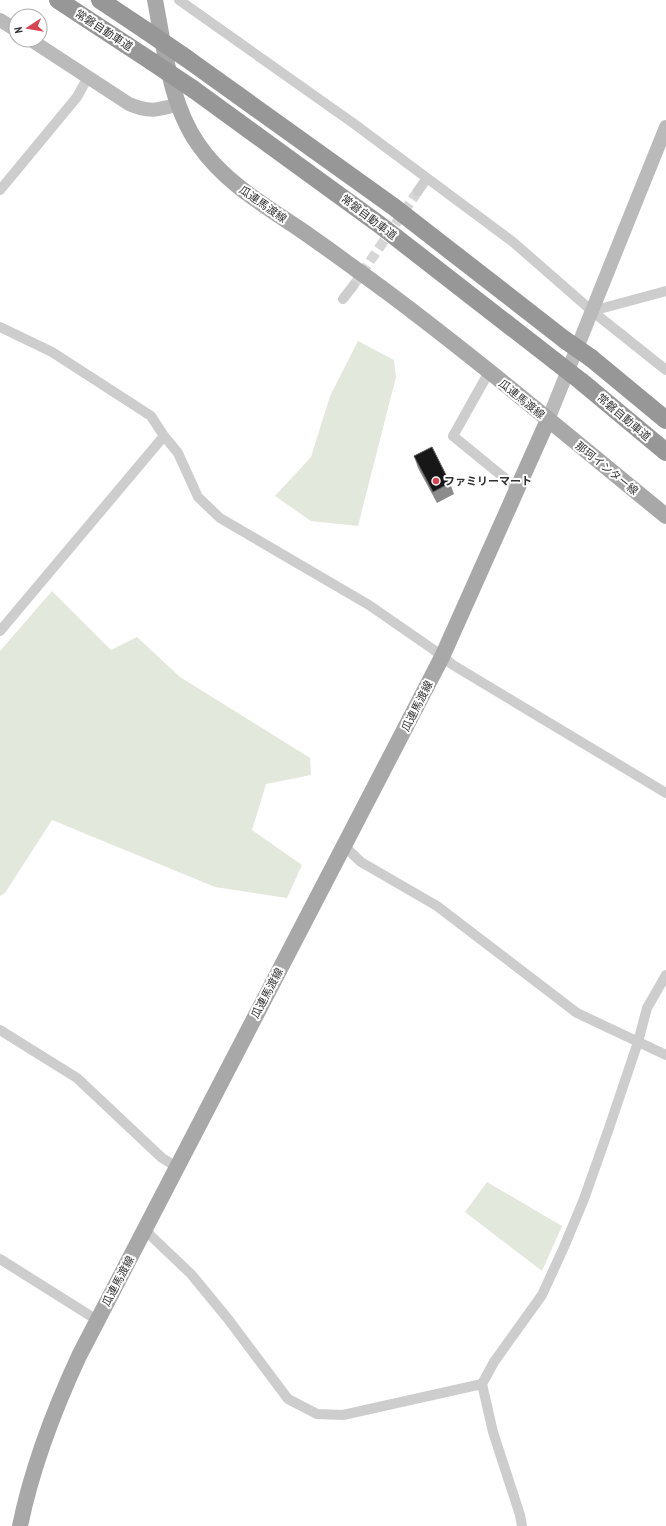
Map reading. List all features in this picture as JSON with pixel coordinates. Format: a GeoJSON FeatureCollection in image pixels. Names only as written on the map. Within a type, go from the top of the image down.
{"type":"FeatureCollection","features":[{"type":"Feature","properties":{"kind":"highway","name":"常磐自動車道"},"geometry":{"type":"LineString","coordinates":[[58,0],[193,89],[380,225],[555,360],[666,452]]}},
{"type":"Feature","properties":{"kind":"highway","name":"常磐自動車道"},"geometry":{"type":"LineString","coordinates":[[100,0],[186,58],[394,207],[565,340],[591,358],[666,420]]}},
{"type":"Feature","properties":{"kind":"main road","name":"瓜連馬渡線"},"geometry":{"type":"LineString","coordinates":[[20,1526],[39,1456],[61,1395],[97,1320],[442,657],[548,420],[419,316],[335,254],[248,194],[217,169],[196,142],[179,104],[167,64],[155,0]]}},
{"type":"Feature","properties":{"kind":"main road","name":"那珂インター線"},"geometry":{"type":"LineString","coordinates":[[548,420],[666,516]]}},
{"type":"Feature","properties":{"kind":"street"},"geometry":{"type":"LineString","coordinates":[[179,0],[353,123],[513,242],[592,311],[666,370]]}},
{"type":"Feature","properties":{"kind":"street"},"geometry":{"type":"LineString","coordinates":[[43,48],[129,104],[142,110],[153,110],[179,104]]}},
{"type":"Feature","properties":{"kind":"street"},"geometry":{"type":"LineString","coordinates":[[0,190],[77,97],[88,77]]}},
{"type":"Feature","properties":{"kind":"street"},"geometry":{"type":"LineString","coordinates":[[548,420],[666,127]]}},
{"type":"Feature","properties":{"kind":"street"},"geometry":{"type":"LineString","coordinates":[[418,192],[427,178]]}},
{"type":"Feature","properties":{"kind":"street"},"geometry":{"type":"LineString","coordinates":[[343,299],[353,286]]}},
{"type":"Feature","properties":{"kind":"street"},"geometry":{"type":"LineString","coordinates":[[592,311],[666,291]]}},
{"type":"Feature","properties":{"kind":"street"},"geometry":{"type":"LineString","coordinates":[[0,327],[52,352],[151,416],[164,436],[178,453],[198,497],[220,518],[369,605],[453,665],[666,793]]}},
{"type":"Feature","properties":{"kind":"street"},"geometry":{"type":"LineString","coordinates":[[489,372],[453,436],[518,489]]}},
{"type":"Feature","properties":{"kind":"street"},"geometry":{"type":"LineString","coordinates":[[0,631],[164,436]]}},
{"type":"Feature","properties":{"kind":"street"},"geometry":{"type":"LineString","coordinates":[[344,846],[360,862],[437,906],[578,1013],[666,1055]]}},
{"type":"Feature","properties":{"kind":"street"},"geometry":{"type":"LineString","coordinates":[[522,1526],[520,1515],[493,1432],[482,1384],[494,1362],[542,1295],[564,1247],[584,1199],[638,1042],[647,1008],[666,975]]}},
{"type":"Feature","properties":{"kind":"street"},"geometry":{"type":"LineString","coordinates":[[0,1030],[77,1078],[162,1158],[177,1167]]}},
{"type":"Feature","properties":{"kind":"street"},"geometry":{"type":"LineString","coordinates":[[146,1228],[150,1235],[191,1274],[228,1319],[288,1399],[317,1414],[343,1415],[482,1384]]}},
{"type":"Feature","properties":{"kind":"street"},"geometry":{"type":"LineString","coordinates":[[0,1259],[97,1320]]}},
{"type":"Feature","properties":{"kind":"shaded area"},"geometry":{"type":"Polygon","coordinates":[[[358,341],[394,360],[396,377],[358,526],[311,521],[275,496],[311,457],[330,396],[358,341]]]}},
{"type":"Feature","properties":{"kind":"shaded area"},"geometry":{"type":"Polygon","coordinates":[[[52,591],[111,650],[137,637],[180,677],[310,758],[311,775],[266,784],[252,830],[302,865],[287,898],[215,887],[52,820],[5,893],[0,896],[0,651],[52,591]]]}},
{"type":"Feature","properties":{"kind":"shaded area"},"geometry":{"type":"Polygon","coordinates":[[[487,1182],[562,1226],[542,1271],[465,1212],[487,1182]]]}},
{"type":"Feature","properties":{"kind":"building","name":"ファミリーマート"},"geometry":{"type":"Polygon","coordinates":[[[432,447],[450,483],[433,492],[414,456],[432,447]]]}},
{"type":"Feature","properties":{"kind":"tunnel"},"geometry":{"type":"LineString","coordinates":[[353,286],[418,191]]}},
{"type":"Feature","properties":{"kind":"place","name":"ファミリーマート"},"geometry":{"type":"Point","coordinates":[436,481]}}]}
